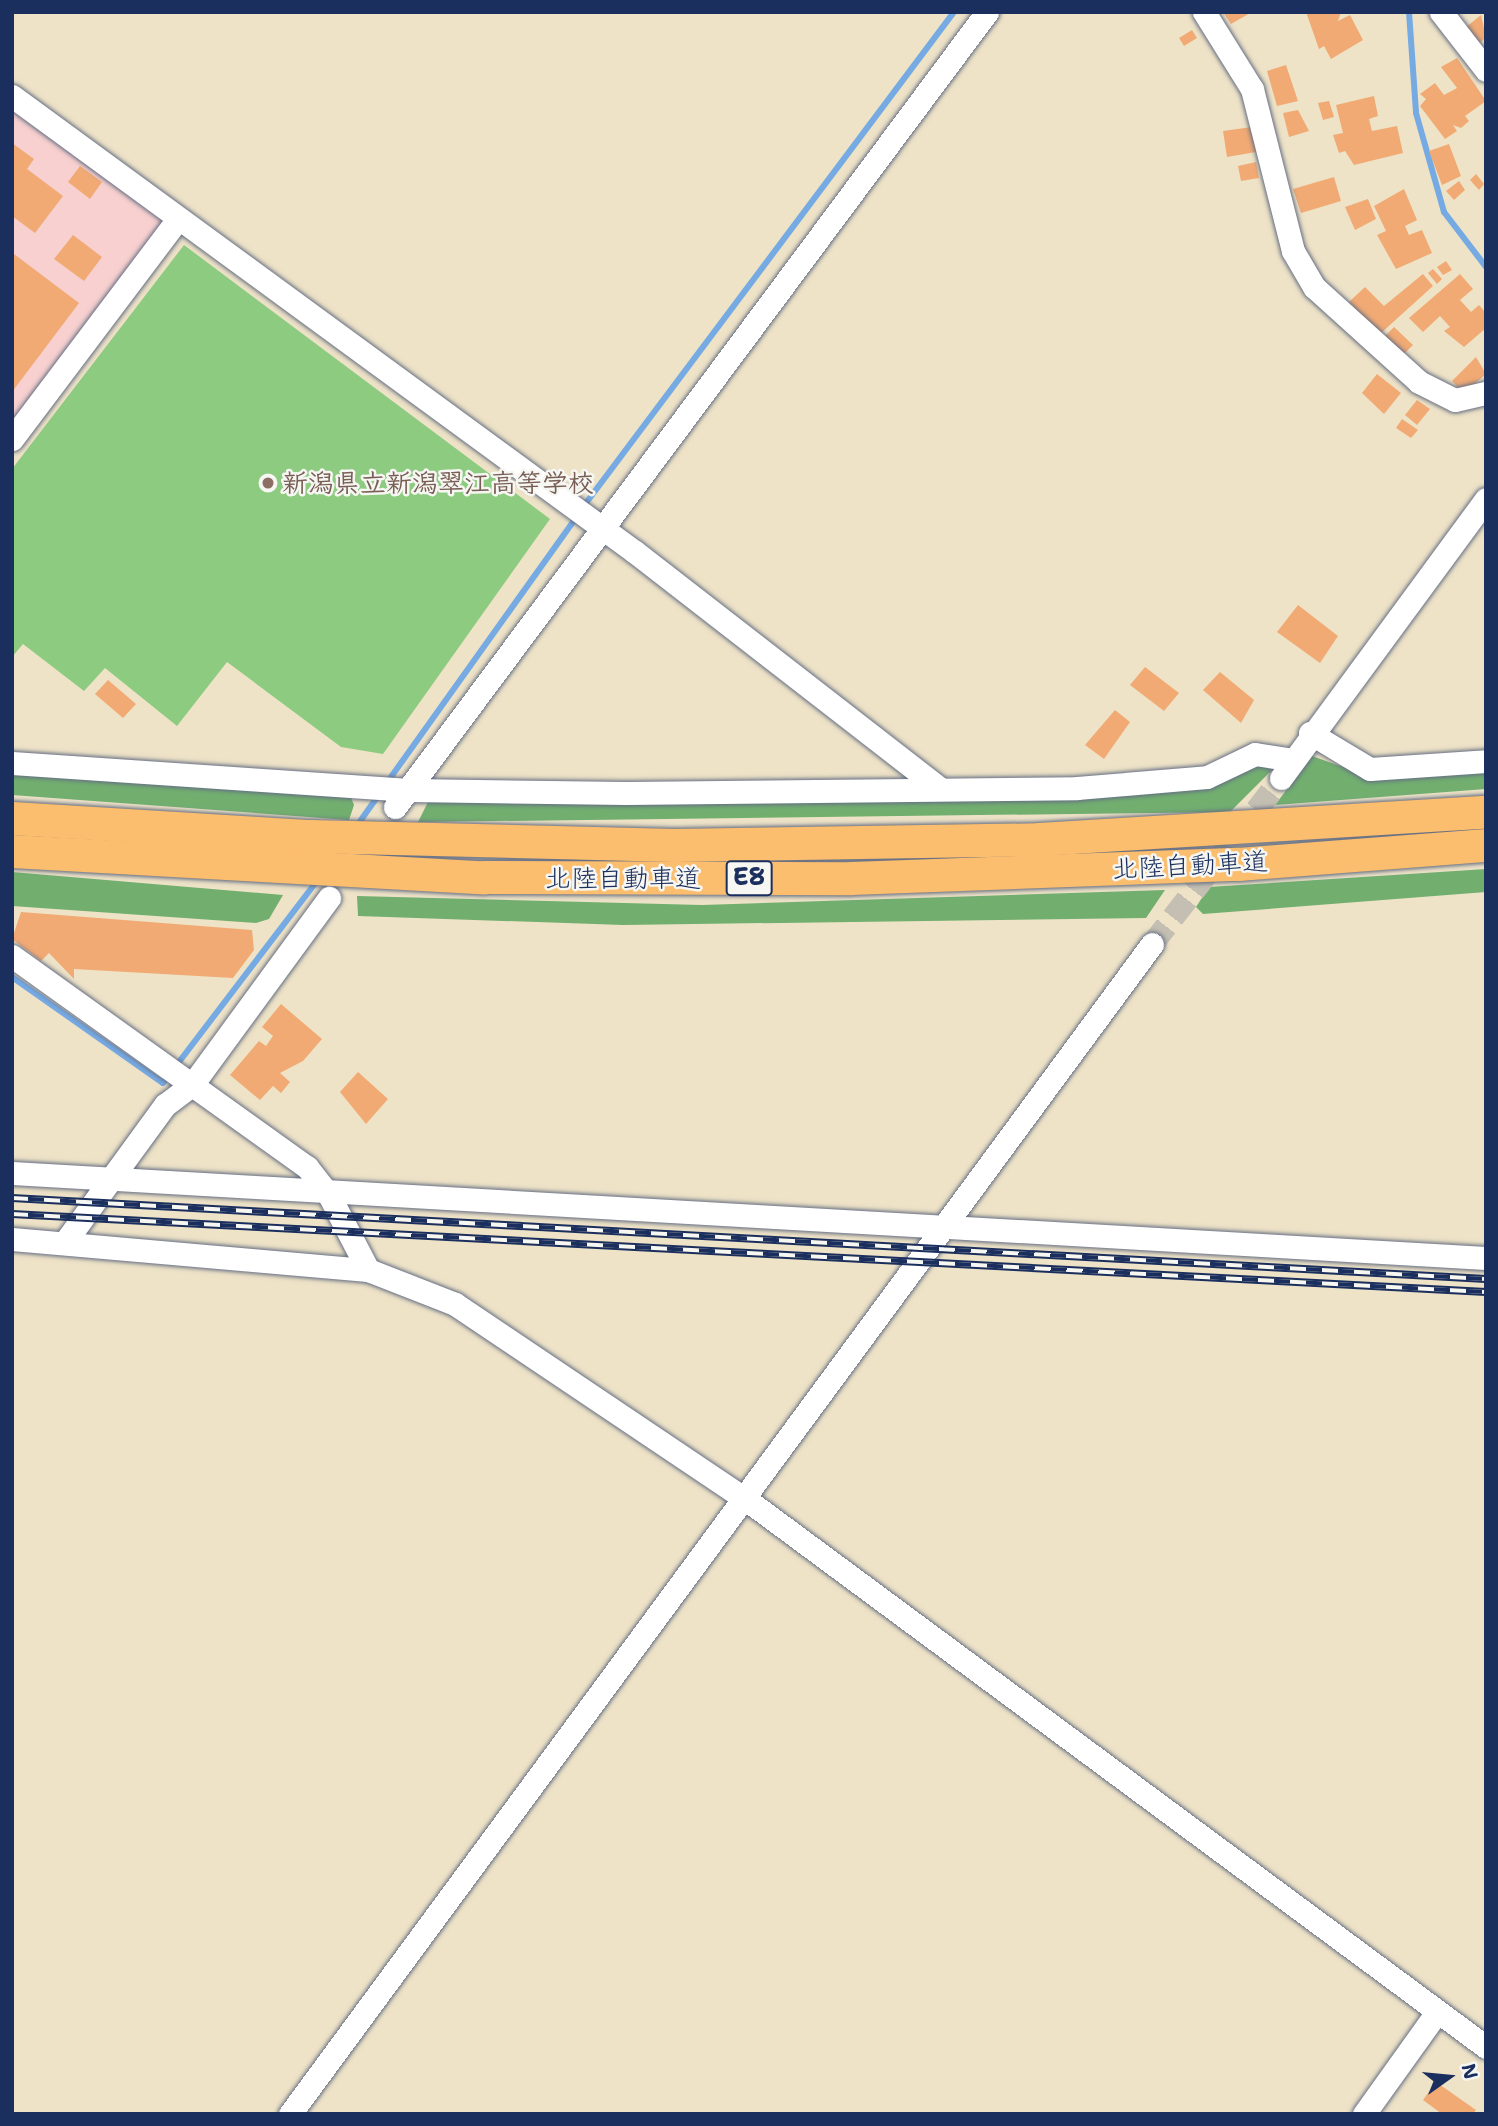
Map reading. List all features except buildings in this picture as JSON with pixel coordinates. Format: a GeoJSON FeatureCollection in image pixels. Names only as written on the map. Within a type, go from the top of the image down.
{"type":"FeatureCollection","features":[{"type":"Feature","properties":{"kind":"highway","name":"北陸自動車道"},"geometry":{"type":"LineString","coordinates":[[12,818],[310,836],[700,845],[1039,839],[1486,812]]}},
{"type":"Feature","properties":{"kind":"highway","name":"北陸自動車道"},"geometry":{"type":"LineString","coordinates":[[12,851],[484,877],[851,878],[1238,864],[1486,845]]}},
{"type":"Feature","properties":{"kind":"street"},"geometry":{"type":"LineString","coordinates":[[402,799],[987,12]]}},
{"type":"Feature","properties":{"kind":"street"},"geometry":{"type":"LineString","coordinates":[[1204,12],[1252,89],[1293,251],[1314,287],[1419,382],[1455,400],[1486,393]]}},
{"type":"Feature","properties":{"kind":"street"},"geometry":{"type":"LineString","coordinates":[[1441,12],[1486,70]]}},
{"type":"Feature","properties":{"kind":"street"},"geometry":{"type":"LineString","coordinates":[[12,96],[604,530],[938,787]]}},
{"type":"Feature","properties":{"kind":"street"},"geometry":{"type":"LineString","coordinates":[[12,439],[178,219]]}},
{"type":"Feature","properties":{"kind":"street"},"geometry":{"type":"LineString","coordinates":[[12,763],[402,799],[1151,784],[1207,777],[1255,754],[1287,769],[1310,733],[1486,499]]}},
{"type":"Feature","properties":{"kind":"street"},"geometry":{"type":"LineString","coordinates":[[1310,733],[1370,769],[1486,761]]}},
{"type":"Feature","properties":{"kind":"street"},"geometry":{"type":"LineString","coordinates":[[65,1242],[165,1105],[192,1085],[329,898]]}},
{"type":"Feature","properties":{"kind":"street"},"geometry":{"type":"LineString","coordinates":[[290,2114],[747,1500],[831,1375],[944,1228],[1152,944]]}},
{"type":"Feature","properties":{"kind":"street"},"geometry":{"type":"LineString","coordinates":[[12,956],[307,1167],[329,1195],[368,1270]]}},
{"type":"Feature","properties":{"kind":"street"},"geometry":{"type":"LineString","coordinates":[[12,1173],[329,1195],[1486,1258]]}},
{"type":"Feature","properties":{"kind":"street"},"geometry":{"type":"LineString","coordinates":[[12,1239],[368,1270],[489,1322],[747,1500],[1486,2047]]}},
{"type":"Feature","properties":{"kind":"street"},"geometry":{"type":"LineString","coordinates":[[1364,2114],[1437,2011]]}},
{"type":"Feature","properties":{"kind":"shaded area"},"geometry":{"type":"Polygon","coordinates":[[[12,106],[166,219],[12,421],[12,106]]]}},
{"type":"Feature","properties":{"kind":"green space","name":"新潟県立新潟翠江高等学校"},"geometry":{"type":"Polygon","coordinates":[[[184,245],[550,519],[383,754],[341,747],[227,662],[177,726],[105,668],[84,691],[23,644],[12,657],[12,469],[184,245]]]}},
{"type":"Feature","properties":{"kind":"green space"},"geometry":{"type":"Polygon","coordinates":[[[1312,756],[1368,776],[1486,766],[1486,789],[1275,805],[1312,756]]]}},
{"type":"Feature","properties":{"kind":"green space"},"geometry":{"type":"Polygon","coordinates":[[[1264,766],[1272,770],[1230,812],[418,822],[431,796],[931,795],[1264,766]]]}},
{"type":"Feature","properties":{"kind":"green space"},"geometry":{"type":"Polygon","coordinates":[[[12,771],[350,795],[354,805],[349,820],[12,795],[12,771]]]}},
{"type":"Feature","properties":{"kind":"green space"},"geometry":{"type":"Polygon","coordinates":[[[1486,869],[1486,892],[1203,914],[1196,907],[1209,887],[1486,869]]]}},
{"type":"Feature","properties":{"kind":"green space"},"geometry":{"type":"Polygon","coordinates":[[[12,872],[283,895],[269,919],[256,923],[12,906],[12,872]]]}},
{"type":"Feature","properties":{"kind":"green space"},"geometry":{"type":"Polygon","coordinates":[[[1165,890],[1146,918],[623,925],[358,916],[357,896],[702,905],[1165,890]]]}},
{"type":"Feature","properties":{"kind":"waterway"},"geometry":{"type":"LineString","coordinates":[[583,507],[954,12]]}},
{"type":"Feature","properties":{"kind":"waterway"},"geometry":{"type":"LineString","coordinates":[[1409,12],[1416,113],[1444,212],[1486,267]]}},
{"type":"Feature","properties":{"kind":"waterway"},"geometry":{"type":"LineString","coordinates":[[386,784],[577,516]]}},
{"type":"Feature","properties":{"kind":"waterway"},"geometry":{"type":"LineString","coordinates":[[356,827],[380,793]]}},
{"type":"Feature","properties":{"kind":"waterway"},"geometry":{"type":"LineString","coordinates":[[12,977],[163,1083],[319,878]]}},
{"type":"Feature","properties":{"kind":"tunnel"},"geometry":{"type":"LineString","coordinates":[[1152,944],[1281,778]]}},
{"type":"Feature","properties":{"kind":"railway"},"geometry":{"type":"LineString","coordinates":[[12,1198],[1486,1279]]}},
{"type":"Feature","properties":{"kind":"railway"},"geometry":{"type":"LineString","coordinates":[[12,1214],[1486,1292]]}},
{"type":"Feature","properties":{"kind":"place","name":"新潟県立新潟翠江高等学校"},"geometry":{"type":"Point","coordinates":[268,483]}}]}
